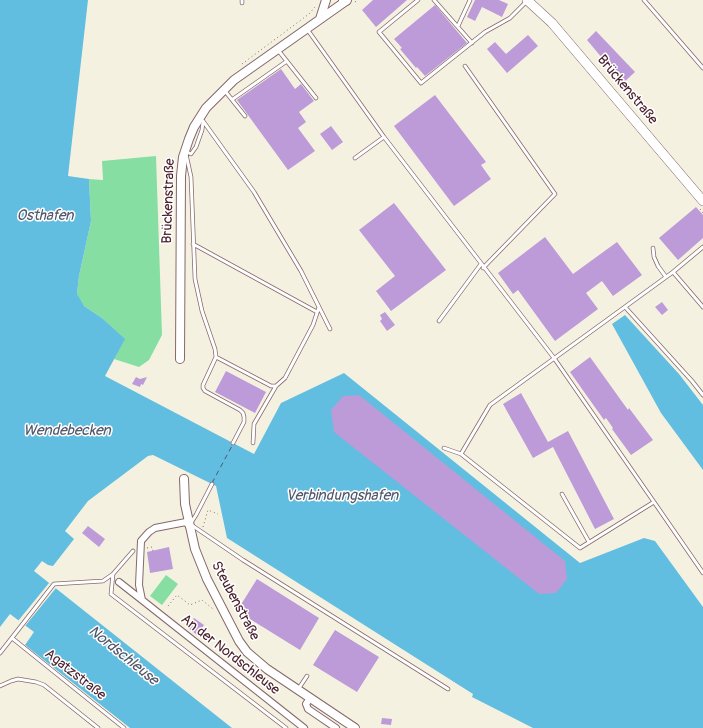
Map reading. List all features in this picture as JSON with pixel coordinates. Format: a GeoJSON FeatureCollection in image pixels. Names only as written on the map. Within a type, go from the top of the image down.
{"type":"FeatureCollection","features":[{"type":"Feature","properties":{"kind":"main road","name":"Brückenstraße"},"geometry":{"type":"LineString","coordinates":[[527,0],[552,23],[703,201]]}},
{"type":"Feature","properties":{"kind":"street"},"geometry":{"type":"LineString","coordinates":[[320,19],[326,0]]}},
{"type":"Feature","properties":{"kind":"street","name":"Brückenstraße"},"geometry":{"type":"LineString","coordinates":[[180,359],[181,176],[185,151],[189,139],[202,119],[206,108],[234,80],[346,0]]}},
{"type":"Feature","properties":{"kind":"street","name":"Steubenstraße"},"geometry":{"type":"LineString","coordinates":[[184,479],[185,504],[195,549],[206,579],[239,641],[247,652],[257,661],[355,728]]}},
{"type":"Feature","properties":{"kind":"street"},"geometry":{"type":"LineString","coordinates":[[142,600],[139,586],[141,541],[152,530],[161,526],[186,522],[189,526]]}},
{"type":"Feature","properties":{"kind":"street","name":"An der Nordschleuse"},"geometry":{"type":"LineString","coordinates":[[119,582],[304,728]]}},
{"type":"Feature","properties":{"kind":"street"},"geometry":{"type":"LineString","coordinates":[[310,698],[306,704],[308,709],[336,728]]}},
{"type":"Feature","properties":{"kind":"lane"},"geometry":{"type":"LineString","coordinates":[[418,0],[379,32],[421,83],[484,32],[510,18],[527,0]]}},
{"type":"Feature","properties":{"kind":"lane"},"geometry":{"type":"LineString","coordinates":[[434,0],[472,43]]}},
{"type":"Feature","properties":{"kind":"lane"},"geometry":{"type":"LineString","coordinates":[[458,26],[470,0]]}},
{"type":"Feature","properties":{"kind":"lane"},"geometry":{"type":"LineString","coordinates":[[644,0],[703,68]]}},
{"type":"Feature","properties":{"kind":"lane"},"geometry":{"type":"LineString","coordinates":[[307,29],[384,137],[483,268],[554,358],[703,573]]}},
{"type":"Feature","properties":{"kind":"lane"},"geometry":{"type":"LineString","coordinates":[[278,50],[297,76],[305,82],[316,98]]}},
{"type":"Feature","properties":{"kind":"lane"},"geometry":{"type":"LineString","coordinates":[[233,99],[287,61]]}},
{"type":"Feature","properties":{"kind":"lane"},"geometry":{"type":"LineString","coordinates":[[465,66],[555,194],[483,268]]}},
{"type":"Feature","properties":{"kind":"lane"},"geometry":{"type":"LineString","coordinates":[[224,89],[245,116]]}},
{"type":"Feature","properties":{"kind":"lane"},"geometry":{"type":"LineString","coordinates":[[202,119],[254,192],[301,271],[330,329]]}},
{"type":"Feature","properties":{"kind":"lane"},"geometry":{"type":"LineString","coordinates":[[355,158],[384,137]]}},
{"type":"Feature","properties":{"kind":"lane"},"geometry":{"type":"LineString","coordinates":[[185,151],[191,177],[194,272],[197,292],[215,349],[216,357],[203,388],[205,391],[243,413],[244,422],[233,443]]}},
{"type":"Feature","properties":{"kind":"lane"},"geometry":{"type":"LineString","coordinates":[[193,244],[317,312]]}},
{"type":"Feature","properties":{"kind":"lane"},"geometry":{"type":"LineString","coordinates":[[461,454],[490,405],[673,272],[703,247]]}},
{"type":"Feature","properties":{"kind":"lane"},"geometry":{"type":"LineString","coordinates":[[654,248],[654,257],[658,266],[666,277]]}},
{"type":"Feature","properties":{"kind":"lane"},"geometry":{"type":"LineString","coordinates":[[439,321],[480,264]]}},
{"type":"Feature","properties":{"kind":"lane"},"geometry":{"type":"LineString","coordinates":[[673,272],[703,306]]}},
{"type":"Feature","properties":{"kind":"lane"},"geometry":{"type":"LineString","coordinates":[[253,443],[254,424],[276,386],[285,378],[313,325],[319,307]]}},
{"type":"Feature","properties":{"kind":"lane"},"geometry":{"type":"LineString","coordinates":[[625,307],[703,395]]}},
{"type":"Feature","properties":{"kind":"lane"},"geometry":{"type":"LineString","coordinates":[[216,357],[271,386],[276,386]]}},
{"type":"Feature","properties":{"kind":"lane"},"geometry":{"type":"LineString","coordinates":[[444,448],[461,454],[580,548],[654,502]]}},
{"type":"Feature","properties":{"kind":"lane"},"geometry":{"type":"LineString","coordinates":[[212,484],[189,526],[193,526],[256,568],[448,689]]}},
{"type":"Feature","properties":{"kind":"lane"},"geometry":{"type":"LineString","coordinates":[[562,494],[589,542]]}},
{"type":"Feature","properties":{"kind":"lane"},"geometry":{"type":"LineString","coordinates":[[0,653],[54,584],[103,581],[113,574],[133,551]]}},
{"type":"Feature","properties":{"kind":"lane"},"geometry":{"type":"LineString","coordinates":[[113,574],[111,594],[286,728]]}},
{"type":"Feature","properties":{"kind":"lane","name":"Agatzstraße"},"geometry":{"type":"LineString","coordinates":[[12,638],[124,728]]}},
{"type":"Feature","properties":{"kind":"lane"},"geometry":{"type":"LineString","coordinates":[[298,690],[307,676]]}},
{"type":"Feature","properties":{"kind":"lane"},"geometry":{"type":"LineString","coordinates":[[0,686],[18,679],[36,682],[44,686],[98,728]]}},
{"type":"Feature","properties":{"kind":"path"},"geometry":{"type":"LineString","coordinates":[[201,532],[208,510],[218,514]]}},
{"type":"Feature","properties":{"kind":"path"},"geometry":{"type":"LineString","coordinates":[[168,606],[177,595],[190,604],[203,601],[217,612]]}},
{"type":"Feature","properties":{"kind":"path"},"geometry":{"type":"LineString","coordinates":[[184,618],[190,623]]}},
{"type":"Feature","properties":{"kind":"green space"},"geometry":{"type":"Polygon","coordinates":[[[156,156],[162,335],[149,360],[139,367],[114,359],[124,339],[102,318],[84,306],[79,300],[77,294],[79,276],[91,221],[89,179],[103,180],[102,161],[156,156]]]}},
{"type":"Feature","properties":{"kind":"green space"},"geometry":{"type":"Polygon","coordinates":[[[166,575],[178,584],[162,605],[150,596],[166,575]]]}},
{"type":"Feature","properties":{"kind":"water"},"geometry":{"type":"Polygon","coordinates":[[[0,0],[88,0],[68,176],[89,179],[91,221],[79,276],[77,294],[84,306],[102,318],[125,339],[105,376],[254,454],[281,403],[344,373],[580,563],[644,538],[655,541],[703,607],[703,728],[533,728],[472,697],[473,694],[227,538],[216,486],[153,455],[148,456],[88,501],[65,531],[74,539],[53,566],[42,561],[34,571],[232,728],[130,728],[25,645],[34,632],[10,614],[0,627],[0,0]]]}},
{"type":"Feature","properties":{"kind":"water"},"geometry":{"type":"Polygon","coordinates":[[[625,315],[679,374],[703,405],[703,470],[661,413],[612,324],[625,315]]]}},
{"type":"Feature","properties":{"kind":"pier"},"geometry":{"type":"Polygon","coordinates":[[[49,583],[56,588],[25,626],[18,621],[49,583]]]}},
{"type":"Feature","properties":{"kind":"building"},"geometry":{"type":"Polygon","coordinates":[[[373,0],[407,0],[376,27],[362,10],[373,0]]]}},
{"type":"Feature","properties":{"kind":"building"},"geometry":{"type":"Polygon","coordinates":[[[475,0],[499,0],[508,4],[502,17],[482,7],[475,21],[467,17],[475,0]]]}},
{"type":"Feature","properties":{"kind":"building"},"geometry":{"type":"Polygon","coordinates":[[[435,5],[467,43],[425,76],[400,49],[402,48],[394,39],[435,5]]]}},
{"type":"Feature","properties":{"kind":"building"},"geometry":{"type":"Polygon","coordinates":[[[596,31],[635,72],[623,83],[587,40],[596,31]]]}},
{"type":"Feature","properties":{"kind":"building"},"geometry":{"type":"Polygon","coordinates":[[[528,35],[538,46],[507,73],[487,49],[495,42],[506,54],[528,35]]]}},
{"type":"Feature","properties":{"kind":"building"},"geometry":{"type":"Polygon","coordinates":[[[281,69],[295,89],[301,84],[314,101],[299,112],[306,122],[298,128],[315,151],[288,170],[237,100],[281,69]]]}},
{"type":"Feature","properties":{"kind":"building"},"geometry":{"type":"Polygon","coordinates":[[[435,95],[486,162],[481,165],[491,179],[454,206],[394,126],[435,95]]]}},
{"type":"Feature","properties":{"kind":"building"},"geometry":{"type":"Polygon","coordinates":[[[331,126],[343,142],[332,150],[320,134],[331,126]]]}},
{"type":"Feature","properties":{"kind":"building"},"geometry":{"type":"Polygon","coordinates":[[[394,203],[446,270],[391,311],[376,291],[395,276],[359,230],[394,203]]]}},
{"type":"Feature","properties":{"kind":"building"},"geometry":{"type":"Polygon","coordinates":[[[696,207],[703,215],[703,238],[678,260],[659,238],[696,207]]]}},
{"type":"Feature","properties":{"kind":"building"},"geometry":{"type":"Polygon","coordinates":[[[545,237],[573,274],[617,242],[642,275],[613,296],[602,281],[586,293],[598,309],[555,341],[518,290],[513,294],[498,273],[545,237]]]}},
{"type":"Feature","properties":{"kind":"building"},"geometry":{"type":"Polygon","coordinates":[[[662,302],[668,310],[662,315],[655,307],[662,302]]]}},
{"type":"Feature","properties":{"kind":"building"},"geometry":{"type":"Polygon","coordinates":[[[385,312],[395,325],[387,331],[380,321],[382,319],[380,315],[385,312]]]}},
{"type":"Feature","properties":{"kind":"building"},"geometry":{"type":"Polygon","coordinates":[[[590,357],[628,410],[629,408],[653,440],[631,455],[606,418],[604,420],[570,372],[590,357]]]}},
{"type":"Feature","properties":{"kind":"building"},"geometry":{"type":"Polygon","coordinates":[[[226,371],[266,392],[255,413],[215,392],[226,371]]]}},
{"type":"Feature","properties":{"kind":"building"},"geometry":{"type":"Polygon","coordinates":[[[136,377],[140,379],[147,377],[143,385],[141,384],[140,387],[132,384],[136,377]]]}},
{"type":"Feature","properties":{"kind":"building"},"geometry":{"type":"Polygon","coordinates":[[[521,393],[548,442],[568,431],[614,519],[595,529],[553,447],[533,458],[503,404],[521,393]]]}},
{"type":"Feature","properties":{"kind":"building"},"geometry":{"type":"Polygon","coordinates":[[[359,395],[565,561],[567,579],[556,593],[539,594],[334,432],[331,410],[343,396],[359,395]]]}},
{"type":"Feature","properties":{"kind":"building"},"geometry":{"type":"Polygon","coordinates":[[[88,526],[105,539],[99,547],[82,533],[88,526]]]}},
{"type":"Feature","properties":{"kind":"building"},"geometry":{"type":"Polygon","coordinates":[[[169,547],[173,569],[150,573],[147,552],[169,547]]]}},
{"type":"Feature","properties":{"kind":"building"},"geometry":{"type":"Polygon","coordinates":[[[257,579],[319,618],[300,650],[237,611],[257,579]]]}},
{"type":"Feature","properties":{"kind":"building"},"geometry":{"type":"Polygon","coordinates":[[[194,618],[204,625],[197,635],[187,627],[194,618]]]}},
{"type":"Feature","properties":{"kind":"building"},"geometry":{"type":"Polygon","coordinates":[[[335,630],[379,657],[357,692],[313,665],[335,630]]]}},
{"type":"Feature","properties":{"kind":"building"},"geometry":{"type":"Polygon","coordinates":[[[382,718],[392,719],[391,725],[381,724],[382,718]]]}},
{"type":"Feature","properties":{"kind":"ferry route"},"geometry":{"type":"LineString","coordinates":[[212,483],[233,444]]}},
{"type":"Feature","properties":{"kind":"water label","name":"Osthafen"},"geometry":{"type":"Point","coordinates":[45,216]}},
{"type":"Feature","properties":{"kind":"water label","name":"Wendebecken"},"geometry":{"type":"Point","coordinates":[67,431]}},
{"type":"Feature","properties":{"kind":"water label","name":"Verbindungshafen"},"geometry":{"type":"Point","coordinates":[342,496]}},
{"type":"Feature","properties":{"kind":"water label","name":"Nordschleuse"},"geometry":{"type":"Point","coordinates":[123,656]}}]}
